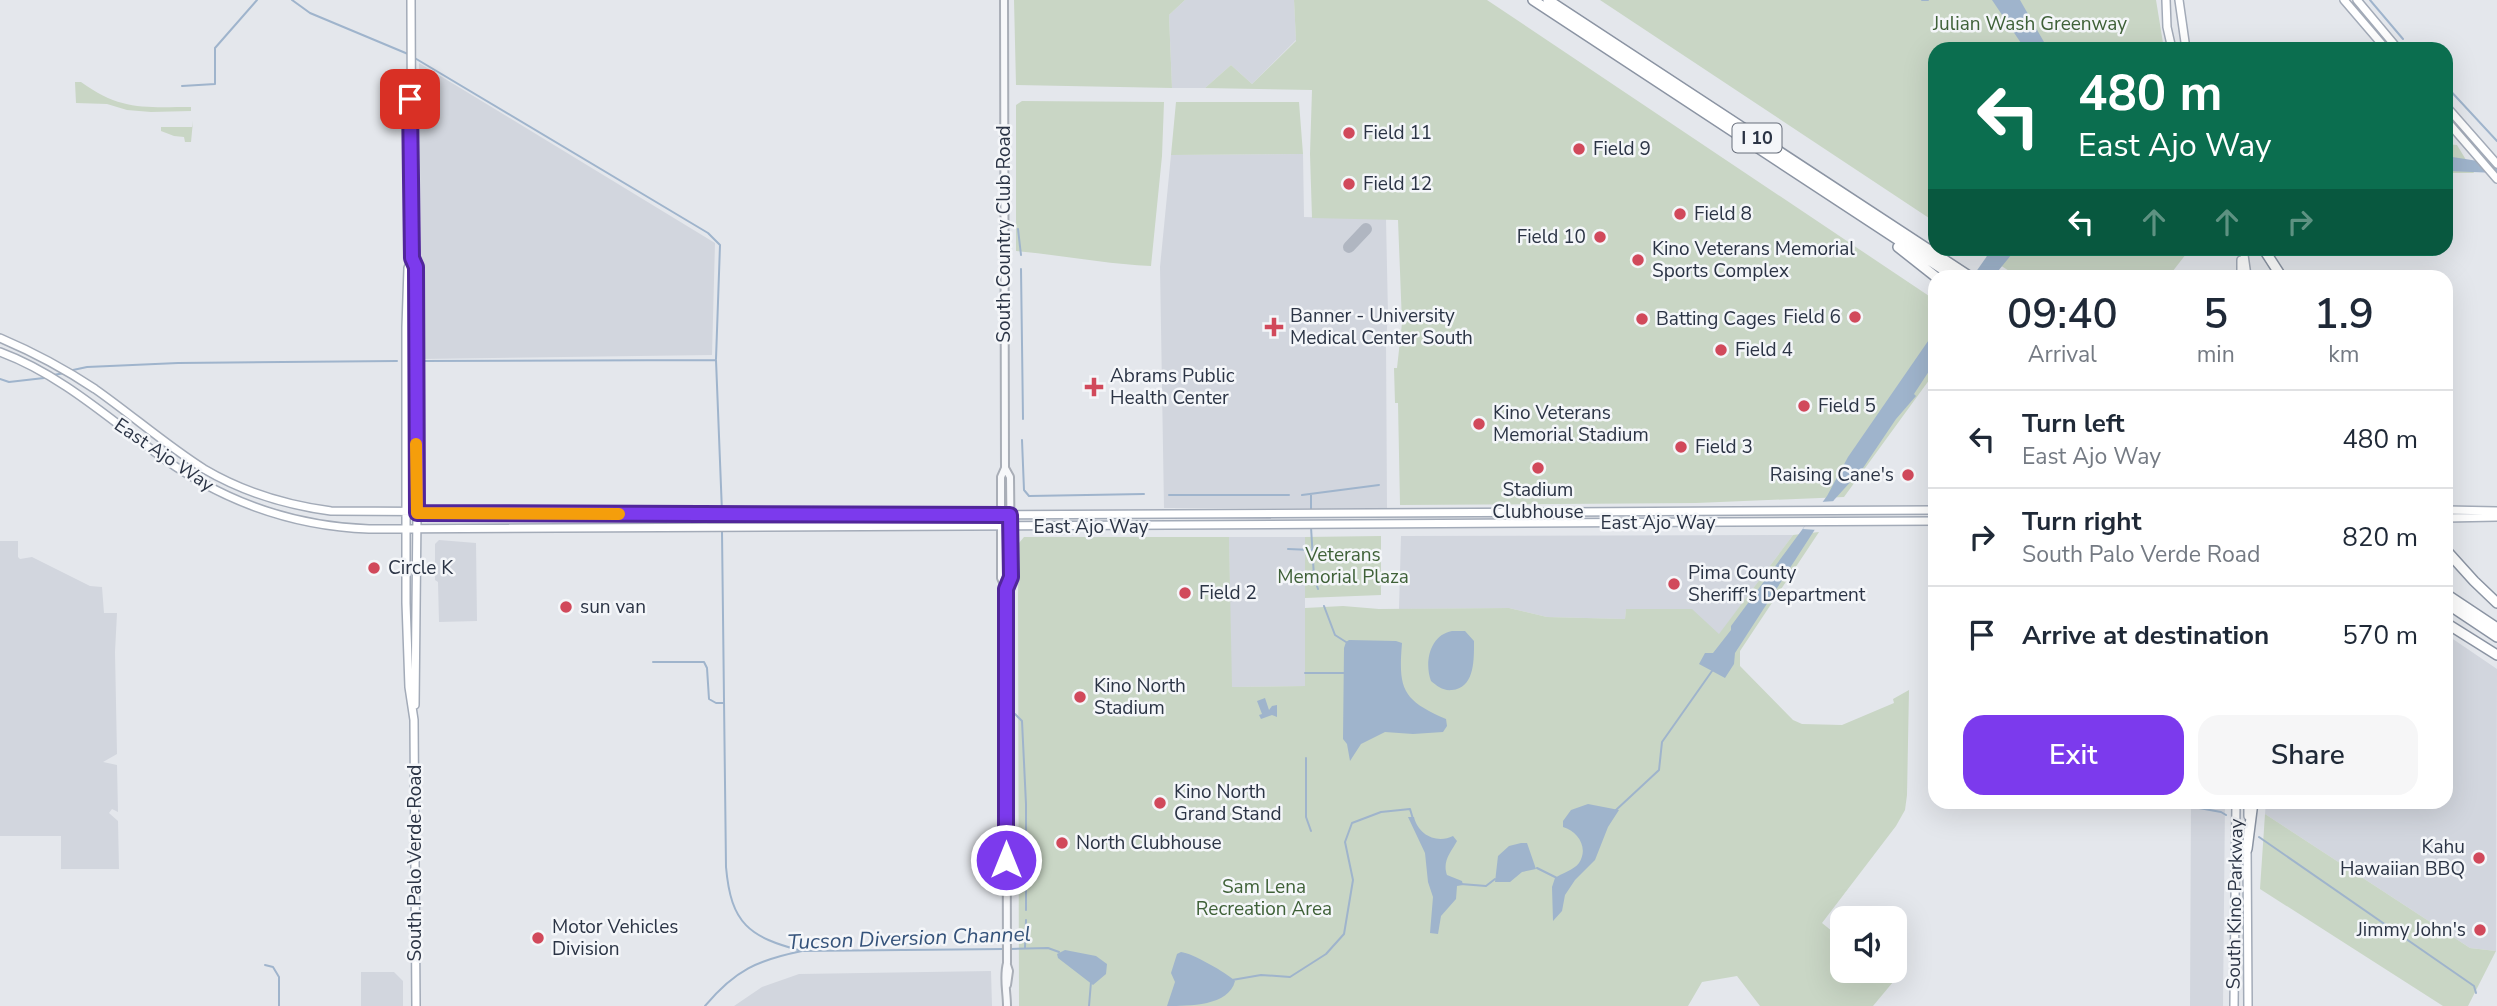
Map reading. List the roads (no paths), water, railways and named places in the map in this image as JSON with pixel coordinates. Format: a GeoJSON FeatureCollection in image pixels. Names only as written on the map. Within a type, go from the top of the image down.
{"type":"FeatureCollection","features":[{"type":"Feature","properties":{"kind":"highway","name":"I 10"},"geometry":{"type":"LineString","coordinates":[[1533,0],[1944,270]]}},
{"type":"Feature","properties":{"kind":"highway","name":"I 10"},"geometry":{"type":"LineString","coordinates":[[1548,0],[1928,250]]}},
{"type":"Feature","properties":{"kind":"highway"},"geometry":{"type":"LineString","coordinates":[[1853,212],[1928,271]]}},
{"type":"Feature","properties":{"kind":"highway","name":"I 10"},"geometry":{"type":"LineString","coordinates":[[1938,256],[1959,270]]}},
{"type":"Feature","properties":{"kind":"highway"},"geometry":{"type":"LineString","coordinates":[[2453,558],[2497,603]]}},
{"type":"Feature","properties":{"kind":"highway"},"geometry":{"type":"LineString","coordinates":[[2453,599],[2497,628]]}},
{"type":"Feature","properties":{"kind":"highway"},"geometry":{"type":"LineString","coordinates":[[2453,608],[2497,637]]}},
{"type":"Feature","properties":{"kind":"highway"},"geometry":{"type":"LineString","coordinates":[[2453,627],[2497,654]]}},
{"type":"Feature","properties":{"kind":"highway"},"geometry":{"type":"LineString","coordinates":[[2247,849],[2250,809]]}},
{"type":"Feature","properties":{"kind":"main road","name":"South Palo Verde Road"},"geometry":{"type":"LineString","coordinates":[[411,0],[412,258],[408,268],[406,327],[406,529],[409,687],[414,720]]}},
{"type":"Feature","properties":{"kind":"main road"},"geometry":{"type":"LineString","coordinates":[[2166,0],[2170,42]]}},
{"type":"Feature","properties":{"kind":"main road"},"geometry":{"type":"LineString","coordinates":[[2179,0],[2185,42]]}},
{"type":"Feature","properties":{"kind":"main road"},"geometry":{"type":"LineString","coordinates":[[2344,0],[2380,42]]}},
{"type":"Feature","properties":{"kind":"main road"},"geometry":{"type":"LineString","coordinates":[[2357,0],[2392,42]]}},
{"type":"Feature","properties":{"kind":"main road"},"geometry":{"type":"LineString","coordinates":[[2453,114],[2497,164]]}},
{"type":"Feature","properties":{"kind":"main road"},"geometry":{"type":"LineString","coordinates":[[2453,128],[2495,176]]}},
{"type":"Feature","properties":{"kind":"main road","name":"South Palo Verde Road"},"geometry":{"type":"LineString","coordinates":[[412,258],[416,267],[416,1006]]}},
{"type":"Feature","properties":{"kind":"main road","name":"East Ajo Way"},"geometry":{"type":"LineString","coordinates":[[0,338],[76,377],[203,468],[246,490],[293,505],[331,512],[1010,515],[1928,509]]}},
{"type":"Feature","properties":{"kind":"main road","name":"East Ajo Way"},"geometry":{"type":"LineString","coordinates":[[0,352],[58,381],[181,470],[215,491],[275,515],[319,525],[406,529],[873,528],[1928,521]]}},
{"type":"Feature","properties":{"kind":"main road"},"geometry":{"type":"LineString","coordinates":[[1680,510],[1680,523]]}},
{"type":"Feature","properties":{"kind":"main road"},"geometry":{"type":"LineString","coordinates":[[1895,510],[1895,522]]}},
{"type":"Feature","properties":{"kind":"main road"},"geometry":{"type":"LineString","coordinates":[[2453,510],[2497,511]]}},
{"type":"Feature","properties":{"kind":"main road"},"geometry":{"type":"LineString","coordinates":[[873,514],[873,528]]}},
{"type":"Feature","properties":{"kind":"main road"},"geometry":{"type":"LineString","coordinates":[[2453,518],[2497,517]]}},
{"type":"Feature","properties":{"kind":"main road","name":"South Kino Parkway"},"geometry":{"type":"LineString","coordinates":[[2234,1006],[2236,809]]}},
{"type":"Feature","properties":{"kind":"main road","name":"South Kino Parkway"},"geometry":{"type":"LineString","coordinates":[[2247,849],[2248,1006]]}},
{"type":"Feature","properties":{"kind":"main road"},"geometry":{"type":"LineString","coordinates":[[2234,898],[2248,898]]}},
{"type":"Feature","properties":{"kind":"street","name":"South Country Club Road"},"geometry":{"type":"LineString","coordinates":[[1004,0],[1005,468],[1001,477],[1000,527],[1001,578],[1006,589]]}},
{"type":"Feature","properties":{"kind":"street","name":"South Country Club Road"},"geometry":{"type":"LineString","coordinates":[[1005,468],[1010,477],[1011,577],[1006,589],[1007,964],[1010,971],[1007,1006]]}},
{"type":"Feature","properties":{"kind":"water"},"geometry":{"type":"Polygon","coordinates":[[[1992,0],[2020,0],[2044,42],[2020,42],[1992,0]]]}},
{"type":"Feature","properties":{"kind":"water"},"geometry":{"type":"Polygon","coordinates":[[[2453,157],[2497,164],[2497,173],[2453,171],[2453,157]]]}},
{"type":"Feature","properties":{"kind":"water"},"geometry":{"type":"Polygon","coordinates":[[[1987,256],[2010,256],[1999,270],[1977,270],[1987,256]]]}},
{"type":"Feature","properties":{"kind":"water"},"geometry":{"type":"Polygon","coordinates":[[[1928,341],[1928,373],[1914,394],[1916,396],[1896,419],[1863,468],[1834,500],[1735,653],[1734,664],[1725,678],[1699,664],[1705,653],[1713,653],[1731,630],[1731,626],[1827,496],[1848,457],[1928,341]]]}},
{"type":"Feature","properties":{"kind":"water"},"geometry":{"type":"Polygon","coordinates":[[[1452,631],[1465,631],[1474,641],[1474,656],[1472,672],[1465,684],[1449,690],[1440,688],[1431,681],[1428,666],[1431,650],[1438,638],[1452,631]]]}},
{"type":"Feature","properties":{"kind":"water"},"geometry":{"type":"Polygon","coordinates":[[[1349,640],[1402,643],[1401,672],[1406,692],[1420,706],[1446,719],[1447,726],[1443,732],[1385,732],[1361,744],[1350,761],[1347,744],[1343,739],[1344,648],[1349,640]]]}},
{"type":"Feature","properties":{"kind":"water"},"geometry":{"type":"Polygon","coordinates":[[[1265,698],[1269,710],[1277,705],[1277,717],[1272,715],[1261,719],[1257,701],[1265,698]]]}},
{"type":"Feature","properties":{"kind":"water"},"geometry":{"type":"Polygon","coordinates":[[[1588,804],[1619,810],[1608,827],[1595,860],[1575,880],[1565,895],[1562,911],[1553,921],[1552,887],[1555,878],[1577,865],[1583,852],[1577,836],[1563,827],[1563,821],[1571,810],[1588,804]]]}},
{"type":"Feature","properties":{"kind":"water"},"geometry":{"type":"Polygon","coordinates":[[[1408,817],[1414,817],[1420,829],[1429,836],[1441,839],[1453,836],[1457,841],[1448,857],[1446,870],[1447,875],[1462,881],[1463,885],[1457,886],[1456,899],[1441,916],[1438,934],[1430,933],[1433,897],[1428,882],[1425,853],[1408,817]]]}},
{"type":"Feature","properties":{"kind":"water"},"geometry":{"type":"Polygon","coordinates":[[[1527,843],[1536,869],[1522,872],[1510,882],[1495,882],[1498,856],[1509,846],[1527,843]]]}},
{"type":"Feature","properties":{"kind":"water"},"geometry":{"type":"Polygon","coordinates":[[[1065,950],[1096,956],[1107,964],[1106,974],[1093,985],[1058,958],[1057,954],[1065,950]]]}},
{"type":"Feature","properties":{"kind":"water"},"geometry":{"type":"Polygon","coordinates":[[[1181,952],[1231,977],[1235,981],[1231,989],[1217,1000],[1207,1003],[1167,1006],[1175,982],[1171,973],[1177,954],[1181,952]]]}},
{"type":"Feature","properties":{"kind":"waterway"},"geometry":{"type":"LineString","coordinates":[[182,86],[215,84],[215,48],[257,0]]}},
{"type":"Feature","properties":{"kind":"waterway"},"geometry":{"type":"LineString","coordinates":[[292,0],[310,13],[408,54]]}},
{"type":"Feature","properties":{"kind":"waterway"},"geometry":{"type":"LineString","coordinates":[[1922,0],[1928,0]]}},
{"type":"Feature","properties":{"kind":"waterway"},"geometry":{"type":"LineString","coordinates":[[2370,0],[2403,39]]}},
{"type":"Feature","properties":{"kind":"waterway"},"geometry":{"type":"LineString","coordinates":[[413,57],[708,233],[720,245],[716,359]]}},
{"type":"Feature","properties":{"kind":"waterway"},"geometry":{"type":"LineString","coordinates":[[2453,94],[2497,141]]}},
{"type":"Feature","properties":{"kind":"waterway"},"geometry":{"type":"LineString","coordinates":[[1018,229],[1021,255]]}},
{"type":"Feature","properties":{"kind":"waterway"},"geometry":{"type":"LineString","coordinates":[[1021,269],[1023,419]]}},
{"type":"Feature","properties":{"kind":"waterway"},"geometry":{"type":"LineString","coordinates":[[422,361],[716,360],[722,512]]}},
{"type":"Feature","properties":{"kind":"waterway"},"geometry":{"type":"LineString","coordinates":[[73,370],[178,363],[397,361]]}},
{"type":"Feature","properties":{"kind":"waterway"},"geometry":{"type":"LineString","coordinates":[[53,375],[65,373]]}},
{"type":"Feature","properties":{"kind":"waterway"},"geometry":{"type":"LineString","coordinates":[[0,379],[9,382],[44,378]]}},
{"type":"Feature","properties":{"kind":"waterway"},"geometry":{"type":"LineString","coordinates":[[1022,440],[1024,490],[1029,496],[1144,494]]}},
{"type":"Feature","properties":{"kind":"waterway"},"geometry":{"type":"LineString","coordinates":[[1302,495],[1379,485]]}},
{"type":"Feature","properties":{"kind":"waterway"},"geometry":{"type":"LineString","coordinates":[[1169,495],[1289,495]]}},
{"type":"Feature","properties":{"kind":"waterway"},"geometry":{"type":"LineString","coordinates":[[1311,495],[1311,511]]}},
{"type":"Feature","properties":{"kind":"waterway"},"geometry":{"type":"LineString","coordinates":[[1311,527],[1314,577],[1318,589]]}},
{"type":"Feature","properties":{"kind":"waterway"},"geometry":{"type":"LineString","coordinates":[[722,532],[726,867],[729,886],[738,915],[746,925],[768,940],[802,951]]}},
{"type":"Feature","properties":{"kind":"waterway"},"geometry":{"type":"LineString","coordinates":[[1288,549],[1312,550]]}},
{"type":"Feature","properties":{"kind":"waterway"},"geometry":{"type":"LineString","coordinates":[[1324,606],[1335,635],[1346,642]]}},
{"type":"Feature","properties":{"kind":"waterway"},"geometry":{"type":"LineString","coordinates":[[653,662],[704,662],[707,668],[709,699],[723,703]]}},
{"type":"Feature","properties":{"kind":"waterway","name":"Tucson Diversion Channel"},"geometry":{"type":"LineString","coordinates":[[1616,810],[1659,770],[1662,742],[1712,671]]}},
{"type":"Feature","properties":{"kind":"waterway"},"geometry":{"type":"LineString","coordinates":[[1305,673],[1344,673]]}},
{"type":"Feature","properties":{"kind":"waterway"},"geometry":{"type":"LineString","coordinates":[[1015,714],[1022,721],[1026,804],[1026,910]]}},
{"type":"Feature","properties":{"kind":"waterway"},"geometry":{"type":"LineString","coordinates":[[1306,758],[1306,817],[1311,831]]}},
{"type":"Feature","properties":{"kind":"waterway","name":"Tucson Diversion Channel"},"geometry":{"type":"LineString","coordinates":[[1232,980],[1261,975],[1290,977],[1326,954],[1344,934],[1353,880],[1345,842],[1352,823],[1381,812],[1410,809],[1413,819]]}},
{"type":"Feature","properties":{"kind":"waterway"},"geometry":{"type":"LineString","coordinates":[[2204,809],[2226,815]]}},
{"type":"Feature","properties":{"kind":"waterway"},"geometry":{"type":"LineString","coordinates":[[2259,837],[2474,986],[2476,993]]}},
{"type":"Feature","properties":{"kind":"waterway","name":"Tucson Diversion Channel"},"geometry":{"type":"LineString","coordinates":[[1537,868],[1557,878]]}},
{"type":"Feature","properties":{"kind":"waterway","name":"Tucson Diversion Channel"},"geometry":{"type":"LineString","coordinates":[[1461,884],[1486,886],[1495,879]]}},
{"type":"Feature","properties":{"kind":"waterway"},"geometry":{"type":"LineString","coordinates":[[1025,947],[1026,920]]}},
{"type":"Feature","properties":{"kind":"waterway","name":"Tucson Diversion Channel"},"geometry":{"type":"LineString","coordinates":[[1010,949],[1048,948],[1059,952]]}},
{"type":"Feature","properties":{"kind":"waterway","name":"Tucson Diversion Channel"},"geometry":{"type":"LineString","coordinates":[[705,1006],[727,983],[748,968],[772,958],[802,951],[1004,949]]}},
{"type":"Feature","properties":{"kind":"waterway"},"geometry":{"type":"LineString","coordinates":[[265,965],[273,967],[279,977],[279,1006]]}},
{"type":"Feature","properties":{"kind":"waterway","name":"Tucson Diversion Channel"},"geometry":{"type":"LineString","coordinates":[[1089,1006],[1091,982]]}},
{"type":"Feature","properties":{"kind":"place","name":"Field 11"},"geometry":{"type":"Point","coordinates":[1349,133]}},
{"type":"Feature","properties":{"kind":"place","name":"Field 9"},"geometry":{"type":"Point","coordinates":[1579,149]}},
{"type":"Feature","properties":{"kind":"place","name":"Field 12"},"geometry":{"type":"Point","coordinates":[1349,184]}},
{"type":"Feature","properties":{"kind":"place","name":"Field 8"},"geometry":{"type":"Point","coordinates":[1680,214]}},
{"type":"Feature","properties":{"kind":"place","name":"Field 10"},"geometry":{"type":"Point","coordinates":[1600,237]}},
{"type":"Feature","properties":{"kind":"place","name":"Kino Veterans Memorial Sports Complex"},"geometry":{"type":"Point","coordinates":[1638,260]}},
{"type":"Feature","properties":{"kind":"place","name":"Field 6"},"geometry":{"type":"Point","coordinates":[1855,317]}},
{"type":"Feature","properties":{"kind":"place","name":"Batting Cages"},"geometry":{"type":"Point","coordinates":[1642,319]}},
{"type":"Feature","properties":{"kind":"place","name":"Banner - University Medical Center South"},"geometry":{"type":"Point","coordinates":[1274,327]}},
{"type":"Feature","properties":{"kind":"place","name":"Field 4"},"geometry":{"type":"Point","coordinates":[1721,350]}},
{"type":"Feature","properties":{"kind":"place","name":"Abrams Public Health Center"},"geometry":{"type":"Point","coordinates":[1094,387]}},
{"type":"Feature","properties":{"kind":"place","name":"Field 5"},"geometry":{"type":"Point","coordinates":[1804,406]}},
{"type":"Feature","properties":{"kind":"place","name":"Kino Veterans Memorial Stadium"},"geometry":{"type":"Point","coordinates":[1479,424]}},
{"type":"Feature","properties":{"kind":"place","name":"Field 3"},"geometry":{"type":"Point","coordinates":[1681,447]}},
{"type":"Feature","properties":{"kind":"place","name":"Stadium Clubhouse"},"geometry":{"type":"Point","coordinates":[1538,468]}},
{"type":"Feature","properties":{"kind":"place","name":"Raising Cane's"},"geometry":{"type":"Point","coordinates":[1908,475]}},
{"type":"Feature","properties":{"kind":"place","name":"Circle K"},"geometry":{"type":"Point","coordinates":[374,568]}},
{"type":"Feature","properties":{"kind":"place","name":"Pima County Sheriff's Department"},"geometry":{"type":"Point","coordinates":[1674,584]}},
{"type":"Feature","properties":{"kind":"place","name":"Field 2"},"geometry":{"type":"Point","coordinates":[1185,593]}},
{"type":"Feature","properties":{"kind":"place","name":"sun van"},"geometry":{"type":"Point","coordinates":[566,607]}},
{"type":"Feature","properties":{"kind":"place","name":"Kino North Stadium"},"geometry":{"type":"Point","coordinates":[1080,697]}},
{"type":"Feature","properties":{"kind":"place","name":"Kino North Grand Stand"},"geometry":{"type":"Point","coordinates":[1160,803]}},
{"type":"Feature","properties":{"kind":"place","name":"North Clubhouse"},"geometry":{"type":"Point","coordinates":[1062,843]}},
{"type":"Feature","properties":{"kind":"place","name":"Kahu Hawaiian BBQ"},"geometry":{"type":"Point","coordinates":[2479,858]}},
{"type":"Feature","properties":{"kind":"place","name":"Jimmy John's"},"geometry":{"type":"Point","coordinates":[2480,930]}},
{"type":"Feature","properties":{"kind":"place","name":"Motor Vehicles Division"},"geometry":{"type":"Point","coordinates":[538,938]}},
{"type":"Feature","properties":{"kind":"park label","name":"Julian Wash Greenway"},"geometry":{"type":"Point","coordinates":[2030,24]}},
{"type":"Feature","properties":{"kind":"park label","name":"Veterans Memorial Plaza"},"geometry":{"type":"Point","coordinates":[1343,566]}},
{"type":"Feature","properties":{"kind":"park label","name":"Sam Lena Recreation Area"},"geometry":{"type":"Point","coordinates":[1264,898]}}]}
